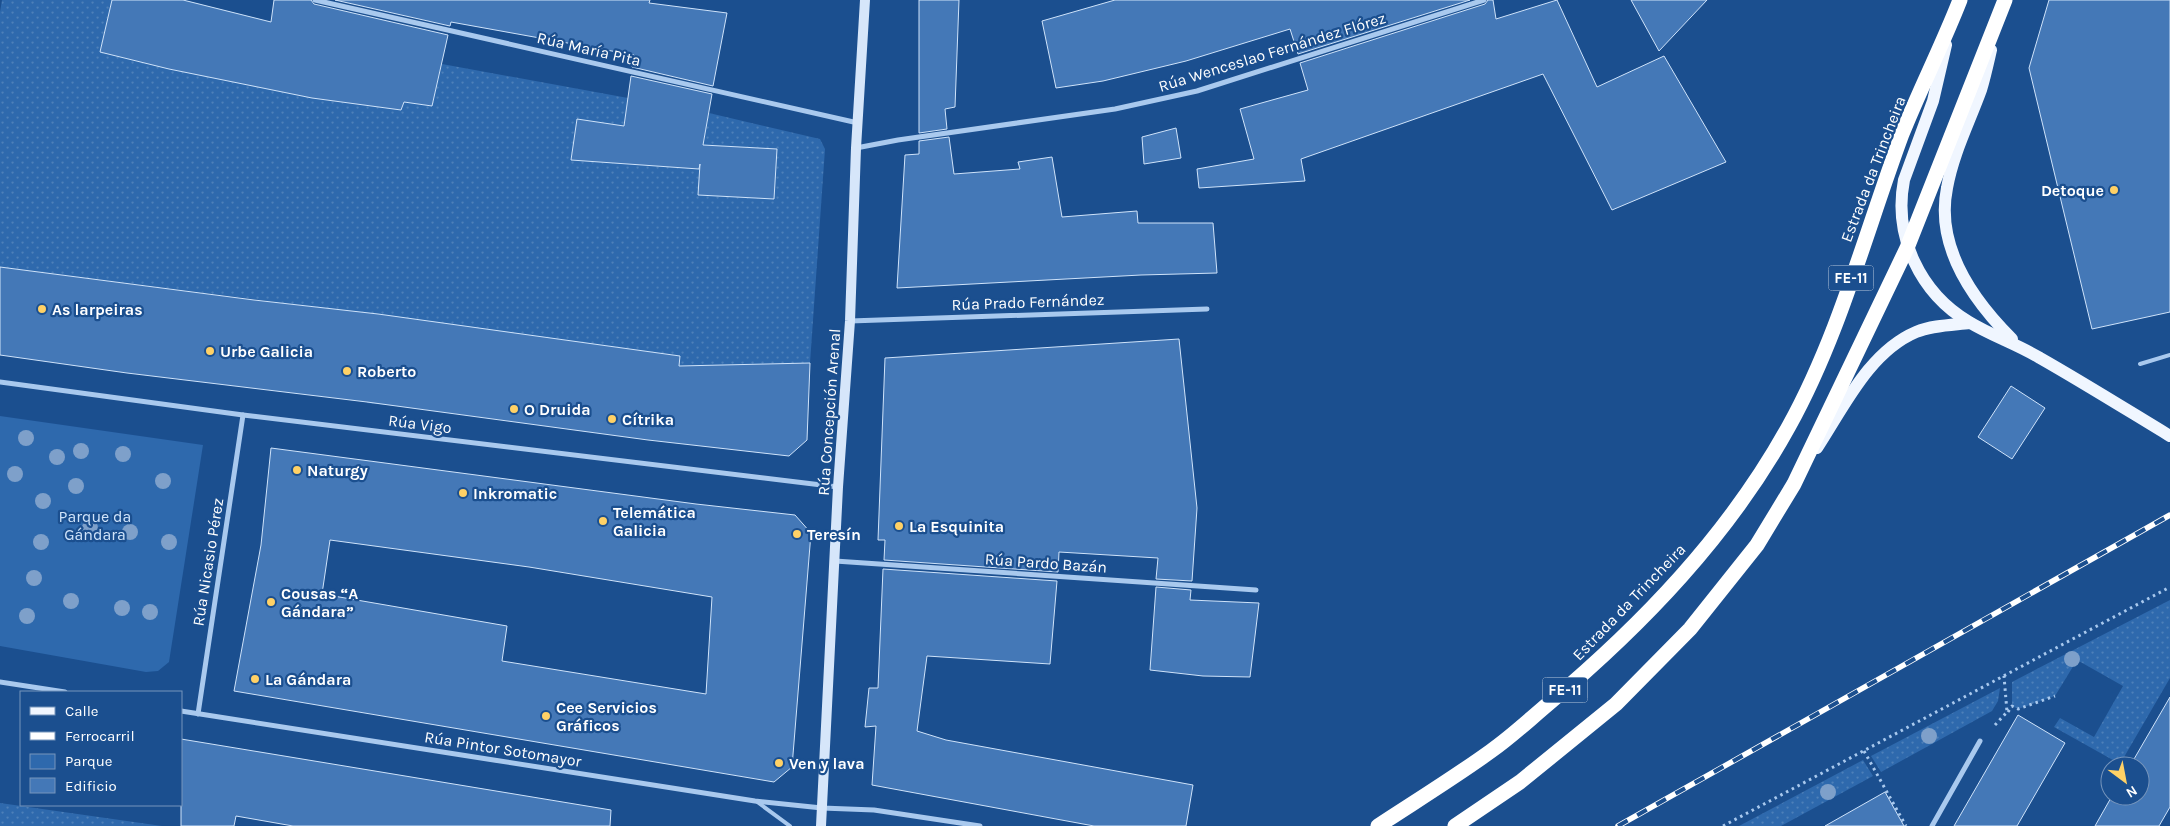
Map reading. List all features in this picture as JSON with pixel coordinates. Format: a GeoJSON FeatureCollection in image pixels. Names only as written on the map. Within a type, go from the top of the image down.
{"type":"FeatureCollection","features":[{"type":"Feature","properties":{"kind":"highway","name":"Estrada da Trincheira"},"geometry":{"type":"LineString","coordinates":[[1378,826],[1493,750],[1601,659],[1680,580],[1725,524],[1770,458],[1810,385],[1831,333],[1903,132],[1960,0]]}},
{"type":"Feature","properties":{"kind":"highway","name":"FE-11"},"geometry":{"type":"LineString","coordinates":[[1455,826],[1520,782],[1616,704],[1690,629],[1757,545],[1794,484],[1907,248],[2004,3]]}},
{"type":"Feature","properties":{"kind":"main road"},"geometry":{"type":"LineString","coordinates":[[2004,3],[1981,88],[1946,189],[1944,215],[1950,247],[1967,283],[1991,319],[2017,344]]}},
{"type":"Feature","properties":{"kind":"main road"},"geometry":{"type":"LineString","coordinates":[[1952,20],[1933,101],[1903,186],[1901,213],[1907,248],[1921,275],[1935,294],[1953,311],[1970,323],[2017,344],[2170,436]]}},
{"type":"Feature","properties":{"kind":"main road"},"geometry":{"type":"LineString","coordinates":[[1794,484],[1860,382],[1894,343],[1917,331],[1970,323]]}},
{"type":"Feature","properties":{"kind":"street","name":"Rúa María Pita"},"geometry":{"type":"LineString","coordinates":[[315,0],[858,124]]}},
{"type":"Feature","properties":{"kind":"street","name":"Rúa Concepción Arenal"},"geometry":{"type":"LineString","coordinates":[[821,826],[838,487],[850,321],[856,148],[865,0]]}},
{"type":"Feature","properties":{"kind":"street","name":"Rúa Wenceslao Fernández Flórez"},"geometry":{"type":"LineString","coordinates":[[856,148],[898,140],[1115,109],[1197,91],[1484,0]]}},
{"type":"Feature","properties":{"kind":"street","name":"Rúa Prado Fernández"},"geometry":{"type":"LineString","coordinates":[[850,321],[1207,309]]}},
{"type":"Feature","properties":{"kind":"street","name":"Rúa Vigo"},"geometry":{"type":"LineString","coordinates":[[0,382],[243,415],[838,487]]}},
{"type":"Feature","properties":{"kind":"street","name":"Rúa Nicasio Pérez"},"geometry":{"type":"LineString","coordinates":[[198,714],[243,415]]}},
{"type":"Feature","properties":{"kind":"street","name":"Rúa Pardo Bazán"},"geometry":{"type":"LineString","coordinates":[[834,562],[1256,590]]}},
{"type":"Feature","properties":{"kind":"street"},"geometry":{"type":"LineString","coordinates":[[0,682],[58,691]]}},
{"type":"Feature","properties":{"kind":"street","name":"Rúa Pintor Sotomayor"},"geometry":{"type":"LineString","coordinates":[[182,711],[755,801],[822,808],[874,810],[980,826]]}},
{"type":"Feature","properties":{"kind":"street"},"geometry":{"type":"LineString","coordinates":[[1932,826],[1980,741]]}},
{"type":"Feature","properties":{"kind":"lane"},"geometry":{"type":"LineString","coordinates":[[2140,364],[2170,356]]}},
{"type":"Feature","properties":{"kind":"lane"},"geometry":{"type":"LineString","coordinates":[[755,801],[790,826]]}},
{"type":"Feature","properties":{"kind":"path"},"geometry":{"type":"LineString","coordinates":[[1723,826],[2170,588]]}},
{"type":"Feature","properties":{"kind":"path"},"geometry":{"type":"LineString","coordinates":[[2004,676],[2007,712]]}},
{"type":"Feature","properties":{"kind":"path"},"geometry":{"type":"LineString","coordinates":[[1980,741],[2012,706],[2018,709],[2056,696]]}},
{"type":"Feature","properties":{"kind":"path"},"geometry":{"type":"LineString","coordinates":[[1864,751],[1906,826]]}},
{"type":"Feature","properties":{"kind":"green space"},"geometry":{"type":"Polygon","coordinates":[[[2,0],[112,0],[100,52],[180,71],[312,98],[401,110],[404,102],[432,106],[442,64],[628,98],[624,126],[577,119],[571,160],[700,169],[699,195],[774,199],[777,149],[703,145],[709,113],[820,139],[825,149],[810,363],[679,366],[680,356],[531,336],[416,408],[367,403],[378,315],[0,267],[0,12],[2,0]]]}},
{"type":"Feature","properties":{"kind":"green space","name":"Parque da Gándara"},"geometry":{"type":"Polygon","coordinates":[[[0,416],[203,445],[169,662],[158,671],[146,672],[0,646],[0,416]]]}},
{"type":"Feature","properties":{"kind":"green space"},"geometry":{"type":"Polygon","coordinates":[[[2170,600],[2170,678],[2125,756],[2106,756],[2054,727],[2060,718],[2094,737],[2123,686],[2077,660],[2055,696],[2018,709],[2012,706],[2012,682],[2170,600]]]}},
{"type":"Feature","properties":{"kind":"green space"},"geometry":{"type":"Polygon","coordinates":[[[2000,688],[1998,701],[1992,711],[1881,772],[1871,756],[2000,688]]]}},
{"type":"Feature","properties":{"kind":"green space"},"geometry":{"type":"Polygon","coordinates":[[[1863,760],[1873,776],[1781,826],[1739,826],[1863,760]]]}},
{"type":"Feature","properties":{"kind":"green space"},"geometry":{"type":"Polygon","coordinates":[[[0,803],[162,826],[0,826],[0,803]]]}},
{"type":"Feature","properties":{"kind":"building"},"geometry":{"type":"Polygon","coordinates":[[[112,0],[183,0],[271,22],[274,0],[311,0],[314,4],[448,35],[432,106],[404,102],[401,110],[312,98],[169,69],[100,52],[112,0]]]}},
{"type":"Feature","properties":{"kind":"building"},"geometry":{"type":"Polygon","coordinates":[[[335,0],[650,0],[649,3],[727,13],[713,86],[632,67],[634,55],[451,22],[450,26],[335,0]]]}},
{"type":"Feature","properties":{"kind":"building"},"geometry":{"type":"Polygon","coordinates":[[[919,0],[959,0],[955,107],[945,109],[947,129],[919,133],[919,0]]]}},
{"type":"Feature","properties":{"kind":"building"},"geometry":{"type":"Polygon","coordinates":[[[1115,0],[1470,0],[1298,54],[1290,29],[1186,61],[1103,81],[1056,88],[1042,21],[1115,0]]]}},
{"type":"Feature","properties":{"kind":"building"},"geometry":{"type":"Polygon","coordinates":[[[1488,0],[1493,0],[1496,19],[1557,0],[1597,87],[1664,56],[1726,162],[1612,210],[1543,74],[1301,159],[1305,181],[1199,188],[1197,169],[1254,159],[1240,109],[1308,90],[1300,63],[1485,4],[1488,0]]]}},
{"type":"Feature","properties":{"kind":"building"},"geometry":{"type":"Polygon","coordinates":[[[1631,0],[1707,0],[1659,51],[1631,0]]]}},
{"type":"Feature","properties":{"kind":"building","name":"Detoque"},"geometry":{"type":"Polygon","coordinates":[[[2049,0],[2170,0],[2170,312],[2092,329],[2029,68],[2049,0]]]}},
{"type":"Feature","properties":{"kind":"building"},"geometry":{"type":"Polygon","coordinates":[[[631,76],[712,94],[703,145],[777,149],[774,199],[698,195],[700,164],[699,169],[571,160],[577,119],[624,126],[631,76]]]}},
{"type":"Feature","properties":{"kind":"building"},"geometry":{"type":"Polygon","coordinates":[[[1176,128],[1181,158],[1144,164],[1142,137],[1176,128]]]}},
{"type":"Feature","properties":{"kind":"building"},"geometry":{"type":"Polygon","coordinates":[[[949,137],[954,174],[1020,169],[1018,162],[1052,157],[1062,217],[1137,211],[1138,223],[1213,223],[1217,273],[1141,275],[897,288],[905,155],[919,154],[919,141],[949,137]]]}},
{"type":"Feature","properties":{"kind":"building"},"geometry":{"type":"Polygon","coordinates":[[[0,267],[378,314],[680,356],[679,366],[810,363],[807,440],[789,456],[648,440],[0,355],[0,267]]]}},
{"type":"Feature","properties":{"kind":"building"},"geometry":{"type":"Polygon","coordinates":[[[1179,339],[1197,508],[1192,581],[1156,579],[1158,558],[1059,552],[1058,572],[884,560],[885,540],[878,540],[885,358],[1179,339]]]}},
{"type":"Feature","properties":{"kind":"building"},"geometry":{"type":"Polygon","coordinates":[[[2011,386],[2045,408],[2012,459],[1978,437],[2011,386]]]}},
{"type":"Feature","properties":{"kind":"building"},"geometry":{"type":"Polygon","coordinates":[[[271,448],[696,504],[795,515],[811,533],[792,767],[774,782],[234,691],[261,545],[271,448]],[[330,540],[322,594],[507,626],[502,661],[706,694],[712,597],[529,567],[330,540]]]}},
{"type":"Feature","properties":{"kind":"building"},"geometry":{"type":"Polygon","coordinates":[[[883,569],[1057,581],[1050,664],[927,656],[917,731],[946,740],[1193,785],[1186,826],[1094,826],[872,785],[876,726],[865,727],[869,688],[878,688],[883,569]]]}},
{"type":"Feature","properties":{"kind":"building"},"geometry":{"type":"Polygon","coordinates":[[[1156,587],[1191,590],[1190,600],[1259,603],[1250,677],[1203,676],[1150,670],[1156,587]]]}},
{"type":"Feature","properties":{"kind":"building"},"geometry":{"type":"Polygon","coordinates":[[[2170,697],[2170,807],[2159,826],[2095,826],[2106,806],[2150,806],[2150,756],[2136,756],[2170,697]]]}},
{"type":"Feature","properties":{"kind":"building"},"geometry":{"type":"Polygon","coordinates":[[[2018,715],[2065,743],[2017,826],[1954,826],[2018,715]]]}},
{"type":"Feature","properties":{"kind":"building"},"geometry":{"type":"Polygon","coordinates":[[[182,739],[611,810],[610,826],[293,826],[236,816],[234,826],[181,826],[182,739]]]}},
{"type":"Feature","properties":{"kind":"building"},"geometry":{"type":"Polygon","coordinates":[[[1885,792],[1904,826],[1825,826],[1885,792]]]}},
{"type":"Feature","properties":{"kind":"railway"},"geometry":{"type":"LineString","coordinates":[[1618,826],[2170,515]]}},
{"type":"Feature","properties":{"kind":"place","name":"Detoque"},"geometry":{"type":"Point","coordinates":[2114,190]}},
{"type":"Feature","properties":{"kind":"place","name":"As larpeiras"},"geometry":{"type":"Point","coordinates":[42,309]}},
{"type":"Feature","properties":{"kind":"place","name":"Urbe Galicia"},"geometry":{"type":"Point","coordinates":[210,351]}},
{"type":"Feature","properties":{"kind":"place","name":"Roberto"},"geometry":{"type":"Point","coordinates":[347,371]}},
{"type":"Feature","properties":{"kind":"place","name":"O Druida"},"geometry":{"type":"Point","coordinates":[514,409]}},
{"type":"Feature","properties":{"kind":"place","name":"Cítrika"},"geometry":{"type":"Point","coordinates":[612,419]}},
{"type":"Feature","properties":{"kind":"place","name":"Naturgy"},"geometry":{"type":"Point","coordinates":[297,470]}},
{"type":"Feature","properties":{"kind":"place","name":"Inkromatic"},"geometry":{"type":"Point","coordinates":[463,493]}},
{"type":"Feature","properties":{"kind":"place","name":"Telemática Galicia"},"geometry":{"type":"Point","coordinates":[603,521]}},
{"type":"Feature","properties":{"kind":"place","name":"La Esquinita"},"geometry":{"type":"Point","coordinates":[899,526]}},
{"type":"Feature","properties":{"kind":"place","name":"Teresín"},"geometry":{"type":"Point","coordinates":[797,534]}},
{"type":"Feature","properties":{"kind":"place","name":"Cousas “A Gándara”"},"geometry":{"type":"Point","coordinates":[271,602]}},
{"type":"Feature","properties":{"kind":"place","name":"La Gándara"},"geometry":{"type":"Point","coordinates":[255,679]}},
{"type":"Feature","properties":{"kind":"place","name":"Cee Servicios Gráficos"},"geometry":{"type":"Point","coordinates":[546,716]}},
{"type":"Feature","properties":{"kind":"place","name":"Ven y lava"},"geometry":{"type":"Point","coordinates":[779,763]}}]}
